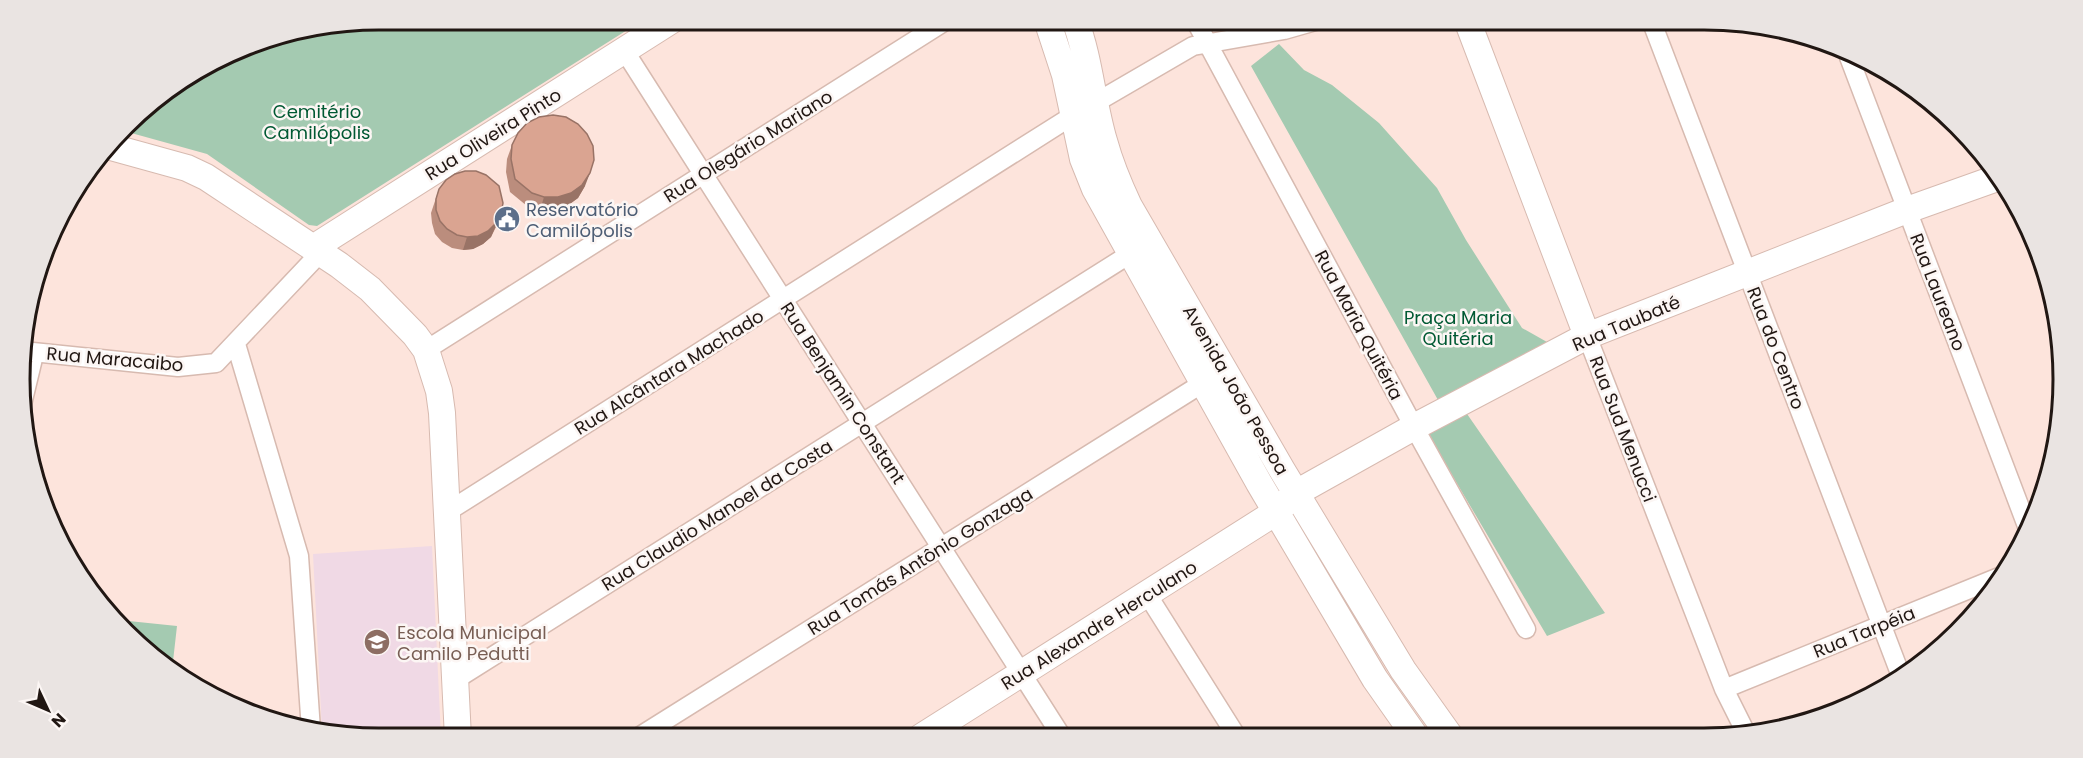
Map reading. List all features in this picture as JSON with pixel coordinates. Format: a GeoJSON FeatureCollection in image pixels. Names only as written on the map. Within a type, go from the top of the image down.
{"type":"FeatureCollection","features":[{"type":"Feature","properties":{"kind":"main road","name":"Rua Oliveira Pinto"},"geometry":{"type":"LineString","coordinates":[[317,251],[656,30]]}},
{"type":"Feature","properties":{"kind":"main road","name":"Avenida João Pessoa"},"geometry":{"type":"LineString","coordinates":[[1050,30],[1065,75],[1072,117],[1083,159],[1095,189],[1276,512],[1375,679],[1409,728]]}},
{"type":"Feature","properties":{"kind":"main road","name":"Avenida João Pessoa"},"geometry":{"type":"LineString","coordinates":[[1079,30],[1084,45],[1107,151],[1129,206],[1296,494],[1403,670],[1444,728]]}},
{"type":"Feature","properties":{"kind":"main road","name":"Rua Sud Menucci"},"geometry":{"type":"LineString","coordinates":[[1471,30],[1587,336]]}},
{"type":"Feature","properties":{"kind":"main road"},"geometry":{"type":"LineString","coordinates":[[117,149],[187,168],[206,177],[355,277],[387,304],[426,350],[440,391],[442,413],[457,728]]}},
{"type":"Feature","properties":{"kind":"main road","name":"Rua Taubaté"},"geometry":{"type":"LineString","coordinates":[[1276,512],[1296,494],[1414,427],[1587,336],[1907,210],[1991,180]]}},
{"type":"Feature","properties":{"kind":"main road","name":"Rua Alexandre Herculano"},"geometry":{"type":"LineString","coordinates":[[935,728],[1276,512]]}},
{"type":"Feature","properties":{"kind":"street","name":"Rua Olegário Mariano"},"geometry":{"type":"LineString","coordinates":[[426,350],[931,30]]}},
{"type":"Feature","properties":{"kind":"street","name":"Rua Maria Quitéria"},"geometry":{"type":"LineString","coordinates":[[1201,30],[1414,427],[1526,629]]}},
{"type":"Feature","properties":{"kind":"street"},"geometry":{"type":"LineString","coordinates":[[1095,103],[1193,46],[1262,30]]}},
{"type":"Feature","properties":{"kind":"street","name":"Rua do Centro"},"geometry":{"type":"LineString","coordinates":[[1655,30],[1898,669]]}},
{"type":"Feature","properties":{"kind":"street","name":"Rua Benjamin Constant"},"geometry":{"type":"LineString","coordinates":[[624,50],[1056,728]]}},
{"type":"Feature","properties":{"kind":"street","name":"Rua Laureano"},"geometry":{"type":"LineString","coordinates":[[1851,63],[2024,518]]}},
{"type":"Feature","properties":{"kind":"street","name":"Rua Alcântara Machado"},"geometry":{"type":"LineString","coordinates":[[447,512],[1072,117]]}},
{"type":"Feature","properties":{"kind":"street","name":"Rua Maracaibo"},"geometry":{"type":"LineString","coordinates":[[31,352],[178,367],[216,363],[236,344],[317,251]]}},
{"type":"Feature","properties":{"kind":"street","name":"Rua Claudio Manoel da Costa"},"geometry":{"type":"LineString","coordinates":[[455,680],[1130,254]]}},
{"type":"Feature","properties":{"kind":"street","name":"Rua Sud Menucci"},"geometry":{"type":"LineString","coordinates":[[1587,336],[1724,689],[1742,726]]}},
{"type":"Feature","properties":{"kind":"street"},"geometry":{"type":"LineString","coordinates":[[236,344],[299,556],[310,721]]}},
{"type":"Feature","properties":{"kind":"street","name":"Rua Tomás Antônio Gonzaga"},"geometry":{"type":"LineString","coordinates":[[653,728],[1203,383]]}},
{"type":"Feature","properties":{"kind":"street","name":"Rua Tarpéia"},"geometry":{"type":"LineString","coordinates":[[1724,689],[1988,582]]}},
{"type":"Feature","properties":{"kind":"street"},"geometry":{"type":"LineString","coordinates":[[1147,594],[1232,728]]}},
{"type":"Feature","properties":{"kind":"shaded area","name":"Escola Municipal Camilo Pedutti"},"geometry":{"type":"Polygon","coordinates":[[[432,546],[441,728],[379,728],[322,723],[313,554],[432,546]]]}},
{"type":"Feature","properties":{"kind":"green space","name":"Cemitério Camilópolis"},"geometry":{"type":"Polygon","coordinates":[[[379,30],[627,30],[317,226],[309,225],[207,154],[131,133],[167,102],[204,77],[245,57],[289,42],[333,33],[379,30]]]}},
{"type":"Feature","properties":{"kind":"green space","name":"Praça Maria Quitéria"},"geometry":{"type":"Polygon","coordinates":[[[1279,44],[1304,70],[1332,85],[1379,123],[1437,188],[1466,240],[1522,328],[1547,342],[1448,402],[1442,403],[1438,400],[1251,66],[1279,44]]]}},
{"type":"Feature","properties":{"kind":"green space"},"geometry":{"type":"Polygon","coordinates":[[[1465,411],[1605,613],[1547,636],[1426,431],[1465,411]]]}},
{"type":"Feature","properties":{"kind":"green space"},"geometry":{"type":"Polygon","coordinates":[[[127,621],[177,626],[173,660],[127,621]]]}},
{"type":"Feature","properties":{"kind":"building"},"geometry":{"type":"Polygon","coordinates":[[[553,115],[566,117],[578,124],[587,134],[593,146],[594,160],[590,173],[582,185],[571,193],[558,197],[544,197],[532,193],[515,179],[511,159],[512,145],[518,133],[527,123],[539,117],[553,115]]]}},
{"type":"Feature","properties":{"kind":"building"},"geometry":{"type":"Polygon","coordinates":[[[465,171],[476,171],[486,175],[499,186],[503,203],[496,223],[488,231],[478,236],[457,235],[447,229],[440,221],[436,210],[439,189],[446,180],[465,171]]]}},
{"type":"Feature","properties":{"kind":"place","name":"Reservatório Camilópolis"},"geometry":{"type":"Point","coordinates":[507,219]}},
{"type":"Feature","properties":{"kind":"place","name":"Escola Municipal Camilo Pedutti"},"geometry":{"type":"Point","coordinates":[377,642]}}]}
